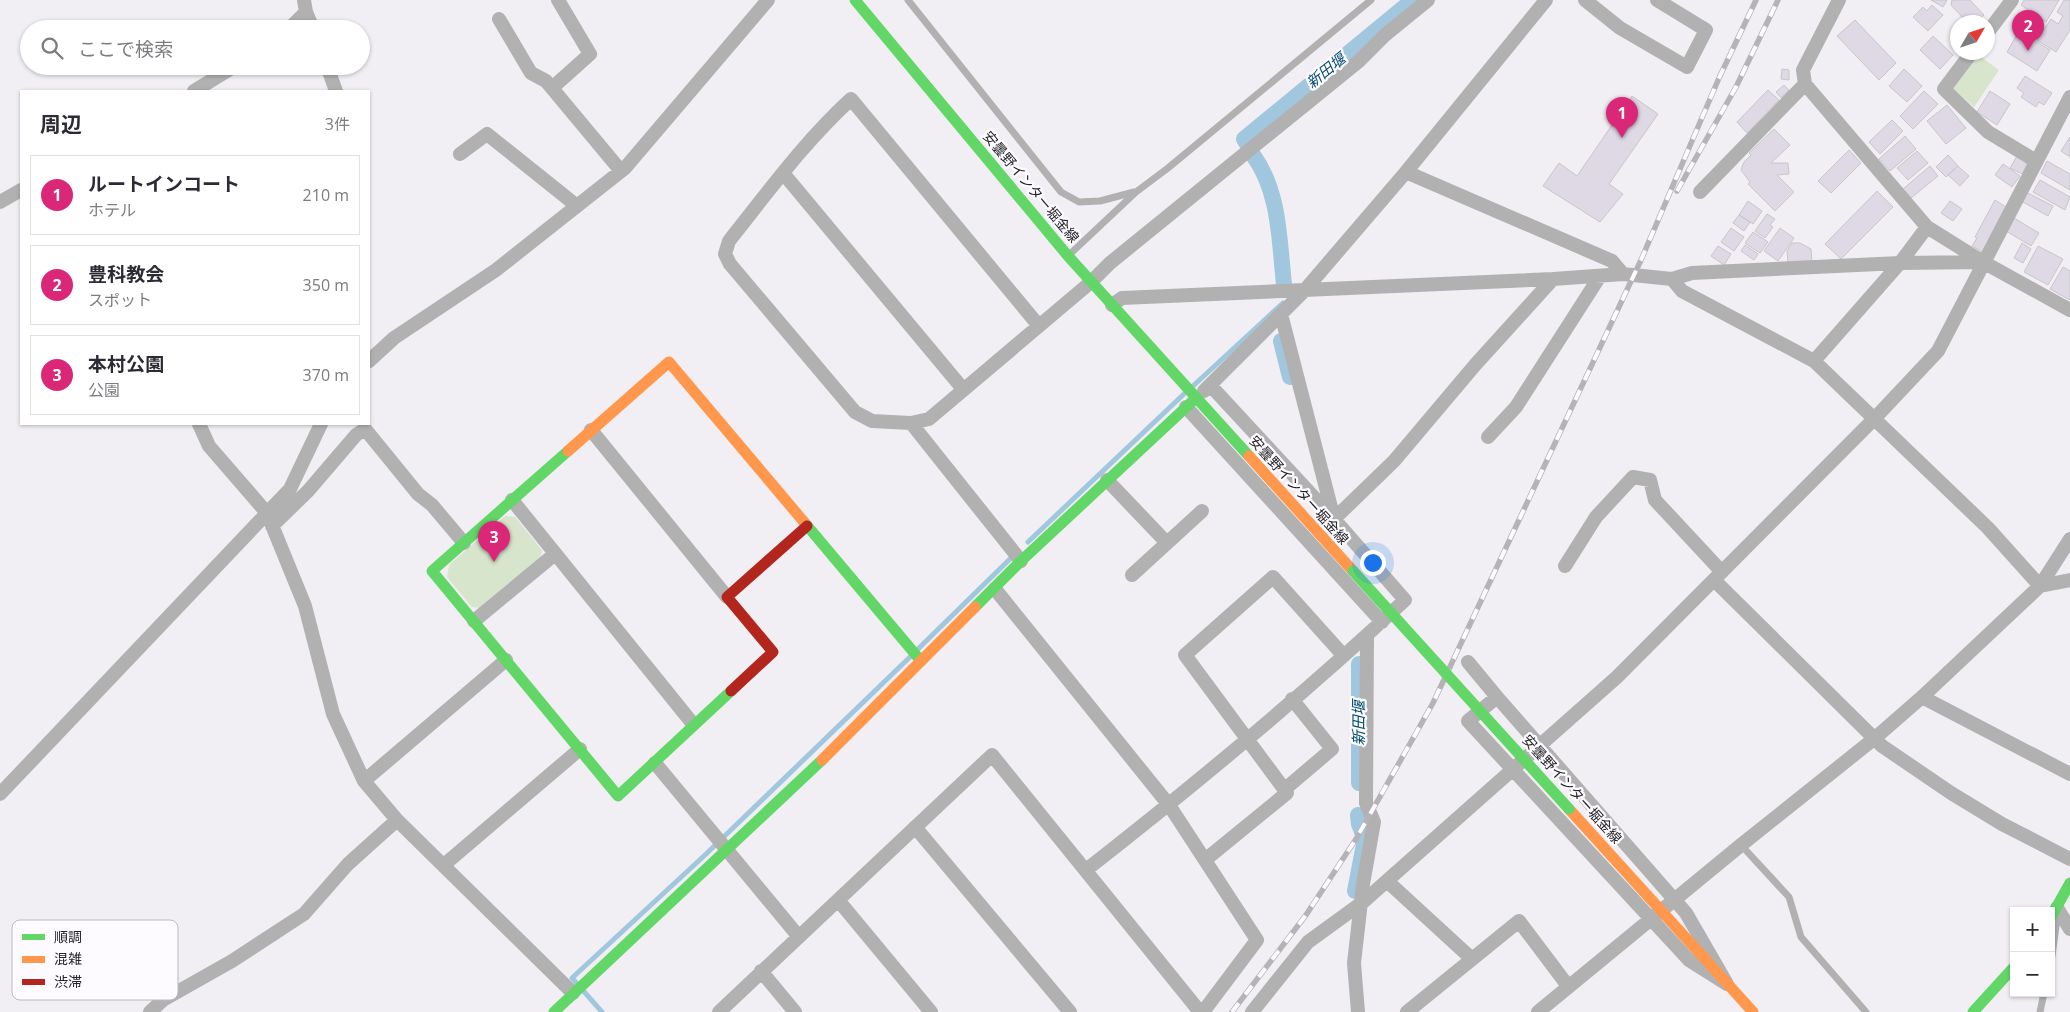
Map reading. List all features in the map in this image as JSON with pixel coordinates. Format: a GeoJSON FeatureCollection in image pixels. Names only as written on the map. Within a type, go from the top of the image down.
{"type":"FeatureCollection","features":[{"type":"Feature","properties":{"kind":"main road","name":"安曇野インター堀金線"},"geometry":{"type":"LineString","coordinates":[[855,0],[1068,256],[1112,305],[1191,402],[1353,571],[1569,808],[1655,915]]}},
{"type":"Feature","properties":{"kind":"main road"},"geometry":{"type":"LineString","coordinates":[[807,526],[727,597],[773,652],[693,724],[618,796],[432,571],[669,362],[921,660]]}},
{"type":"Feature","properties":{"kind":"main road"},"geometry":{"type":"LineString","coordinates":[[554,1012],[573,992],[846,738],[921,660],[995,589],[1021,561],[1191,402]]}},
{"type":"Feature","properties":{"kind":"main road"},"geometry":{"type":"LineString","coordinates":[[2055,911],[2070,883]]}},
{"type":"Feature","properties":{"kind":"main road"},"geometry":{"type":"LineString","coordinates":[[1973,1012],[2010,971]]}},
{"type":"Feature","properties":{"kind":"main road"},"geometry":{"type":"LineString","coordinates":[[1728,984],[1753,1012]]}},
{"type":"Feature","properties":{"kind":"street"},"geometry":{"type":"LineString","coordinates":[[552,88],[590,54],[558,0]]}},
{"type":"Feature","properties":{"kind":"street"},"geometry":{"type":"LineString","coordinates":[[370,360],[394,338],[496,270],[621,171],[768,0]]}},
{"type":"Feature","properties":{"kind":"street"},"geometry":{"type":"LineString","coordinates":[[1039,326],[851,99],[828,120],[783,173],[729,241],[725,254],[730,264],[855,412],[872,421],[912,424],[930,419],[1091,282],[1110,263],[1359,60],[1385,35],[1428,0]]}},
{"type":"Feature","properties":{"kind":"street"},"geometry":{"type":"LineString","coordinates":[[1382,622],[1191,402],[1304,291],[1406,172],[1546,0]]}},
{"type":"Feature","properties":{"kind":"street"},"geometry":{"type":"LineString","coordinates":[[1585,0],[1620,28],[1687,67],[1706,30],[1657,0]]}},
{"type":"Feature","properties":{"kind":"street"},"geometry":{"type":"LineString","coordinates":[[1839,0],[1803,70],[1805,84],[1927,228],[1983,262],[2070,310]]}},
{"type":"Feature","properties":{"kind":"street"},"geometry":{"type":"LineString","coordinates":[[1995,23],[2012,0]]}},
{"type":"Feature","properties":{"kind":"street"},"geometry":{"type":"LineString","coordinates":[[295,20],[305,6]]}},
{"type":"Feature","properties":{"kind":"street"},"geometry":{"type":"LineString","coordinates":[[305,6],[310,20]]}},
{"type":"Feature","properties":{"kind":"street"},"geometry":{"type":"LineString","coordinates":[[499,19],[531,73],[546,81],[621,171]]}},
{"type":"Feature","properties":{"kind":"street"},"geometry":{"type":"LineString","coordinates":[[1966,60],[1944,89],[1988,132],[2036,161]]}},
{"type":"Feature","properties":{"kind":"street"},"geometry":{"type":"LineString","coordinates":[[196,90],[220,75]]}},
{"type":"Feature","properties":{"kind":"street"},"geometry":{"type":"LineString","coordinates":[[330,75],[336,90]]}},
{"type":"Feature","properties":{"kind":"street"},"geometry":{"type":"LineString","coordinates":[[1700,192],[1805,84]]}},
{"type":"Feature","properties":{"kind":"street"},"geometry":{"type":"LineString","coordinates":[[1252,1012],[1308,942],[1363,902],[1540,748],[1617,677],[1874,419],[1938,351],[2070,97]]}},
{"type":"Feature","properties":{"kind":"street"},"geometry":{"type":"LineString","coordinates":[[460,154],[487,134],[577,206]]}},
{"type":"Feature","properties":{"kind":"street"},"geometry":{"type":"LineString","coordinates":[[1406,172],[1612,261],[1623,274]]}},
{"type":"Feature","properties":{"kind":"street"},"geometry":{"type":"LineString","coordinates":[[783,173],[963,390]]}},
{"type":"Feature","properties":{"kind":"street"},"geometry":{"type":"LineString","coordinates":[[0,202],[20,191]]}},
{"type":"Feature","properties":{"kind":"street"},"geometry":{"type":"LineString","coordinates":[[1814,361],[1900,263],[1927,228]]}},
{"type":"Feature","properties":{"kind":"street"},"geometry":{"type":"LineString","coordinates":[[1112,305],[1122,298],[1304,291],[1623,274],[1672,279],[1692,273],[1900,263],[1983,262]]}},
{"type":"Feature","properties":{"kind":"street"},"geometry":{"type":"LineString","coordinates":[[1488,437],[1516,408],[1600,276]]}},
{"type":"Feature","properties":{"kind":"street"},"geometry":{"type":"LineString","coordinates":[[1334,519],[1394,461],[1475,365],[1553,279]]}},
{"type":"Feature","properties":{"kind":"street"},"geometry":{"type":"LineString","coordinates":[[1672,279],[1682,291],[1814,361],[1988,528],[2040,586]]}},
{"type":"Feature","properties":{"kind":"street"},"geometry":{"type":"LineString","coordinates":[[1281,314],[1334,519]]}},
{"type":"Feature","properties":{"kind":"street"},"geometry":{"type":"LineString","coordinates":[[1086,870],[1169,805],[1367,636],[1405,600],[1334,519],[1210,385]]}},
{"type":"Feature","properties":{"kind":"street"},"geometry":{"type":"LineString","coordinates":[[912,424],[1021,561]]}},
{"type":"Feature","properties":{"kind":"street"},"geometry":{"type":"LineString","coordinates":[[199,425],[209,446],[267,513],[304,606],[333,714],[364,781],[397,820],[445,864],[573,992]]}},
{"type":"Feature","properties":{"kind":"street"},"geometry":{"type":"LineString","coordinates":[[0,794],[290,489],[321,425]]}},
{"type":"Feature","properties":{"kind":"street"},"geometry":{"type":"LineString","coordinates":[[272,526],[308,491],[352,429],[365,429],[418,494],[432,505],[464,543]]}},
{"type":"Feature","properties":{"kind":"street"},"geometry":{"type":"LineString","coordinates":[[591,430],[727,597]]}},
{"type":"Feature","properties":{"kind":"street"},"geometry":{"type":"LineString","coordinates":[[1565,566],[1596,517],[1633,477],[1650,480],[1655,500],[1718,576],[1882,746],[1913,769],[2002,824],[2070,859]]}},
{"type":"Feature","properties":{"kind":"street"},"geometry":{"type":"LineString","coordinates":[[1107,480],[1167,543]]}},
{"type":"Feature","properties":{"kind":"street"},"geometry":{"type":"LineString","coordinates":[[512,500],[693,724]]}},
{"type":"Feature","properties":{"kind":"street"},"geometry":{"type":"LineString","coordinates":[[1132,575],[1202,511]]}},
{"type":"Feature","properties":{"kind":"street"},"geometry":{"type":"LineString","coordinates":[[1538,1012],[1740,845],[1875,738],[1922,697],[2040,586],[2070,539]]}},
{"type":"Feature","properties":{"kind":"street"},"geometry":{"type":"LineString","coordinates":[[474,621],[555,554]]}},
{"type":"Feature","properties":{"kind":"street"},"geometry":{"type":"LineString","coordinates":[[1205,860],[1287,792],[1248,737],[1185,655],[1273,577],[1343,656]]}},
{"type":"Feature","properties":{"kind":"street"},"geometry":{"type":"LineString","coordinates":[[2040,586],[2070,580]]}},
{"type":"Feature","properties":{"kind":"street"},"geometry":{"type":"LineString","coordinates":[[718,1012],[992,754],[1201,1012],[1257,940],[1169,805],[995,589]]}},
{"type":"Feature","properties":{"kind":"street"},"geometry":{"type":"LineString","coordinates":[[1358,1012],[1354,963],[1363,902],[1363,884],[1374,822],[1366,803],[1367,636]]}},
{"type":"Feature","properties":{"kind":"street"},"geometry":{"type":"LineString","coordinates":[[364,781],[506,660]]}},
{"type":"Feature","properties":{"kind":"street"},"geometry":{"type":"LineString","coordinates":[[1468,662],[1540,748],[1675,899],[1709,949],[1728,984]]}},
{"type":"Feature","properties":{"kind":"street"},"geometry":{"type":"LineString","coordinates":[[1496,697],[1468,721],[1512,771],[1655,915],[1689,960],[1728,984]]}},
{"type":"Feature","properties":{"kind":"street"},"geometry":{"type":"LineString","coordinates":[[1922,697],[2070,774]]}},
{"type":"Feature","properties":{"kind":"street"},"geometry":{"type":"LineString","coordinates":[[1285,789],[1332,749],[1292,699]]}},
{"type":"Feature","properties":{"kind":"street"},"geometry":{"type":"LineString","coordinates":[[445,864],[580,749]]}},
{"type":"Feature","properties":{"kind":"street"},"geometry":{"type":"LineString","coordinates":[[654,763],[799,937]]}},
{"type":"Feature","properties":{"kind":"street"},"geometry":{"type":"LineString","coordinates":[[178,992],[232,961],[304,914],[348,864],[397,820]]}},
{"type":"Feature","properties":{"kind":"street"},"geometry":{"type":"LineString","coordinates":[[914,827],[1070,1012]]}},
{"type":"Feature","properties":{"kind":"street"},"geometry":{"type":"LineString","coordinates":[[1387,881],[1472,959]]}},
{"type":"Feature","properties":{"kind":"street"},"geometry":{"type":"LineString","coordinates":[[838,900],[931,1012]]}},
{"type":"Feature","properties":{"kind":"street"},"geometry":{"type":"LineString","coordinates":[[2055,914],[2070,928]]}},
{"type":"Feature","properties":{"kind":"street"},"geometry":{"type":"LineString","coordinates":[[1406,1012],[1519,921],[1568,986]]}},
{"type":"Feature","properties":{"kind":"street"},"geometry":{"type":"LineString","coordinates":[[761,971],[795,1012]]}},
{"type":"Feature","properties":{"kind":"street"},"geometry":{"type":"LineString","coordinates":[[150,1012],[163,1000]]}},
{"type":"Feature","properties":{"kind":"lane"},"geometry":{"type":"LineString","coordinates":[[908,0],[1061,192],[1079,202],[1100,201],[1136,192]]}},
{"type":"Feature","properties":{"kind":"lane"},"geometry":{"type":"LineString","coordinates":[[1068,256],[1136,192],[1371,0]]}},
{"type":"Feature","properties":{"kind":"lane"},"geometry":{"type":"LineString","coordinates":[[1740,845],[1789,897],[1801,937],[1866,1012]]}},
{"type":"Feature","properties":{"kind":"lane"},"geometry":{"type":"LineString","coordinates":[[2040,1012],[2043,997]]}},
{"type":"Feature","properties":{"kind":"green space"},"geometry":{"type":"Polygon","coordinates":[[[1972,60],[1985,60],[1999,70],[1974,107],[1952,87],[1972,60]]]}},
{"type":"Feature","properties":{"kind":"green space"},"geometry":{"type":"Polygon","coordinates":[[[505,516],[515,517],[542,550],[540,559],[481,608],[472,607],[447,577],[449,565],[505,516]]]}},
{"type":"Feature","properties":{"kind":"building"},"geometry":{"type":"Polygon","coordinates":[[[1931,0],[1947,0],[1943,7],[1931,0]]]}},
{"type":"Feature","properties":{"kind":"building"},"geometry":{"type":"Polygon","coordinates":[[[1952,0],[1970,0],[1984,15],[1960,15],[1951,5],[1952,0]]]}},
{"type":"Feature","properties":{"kind":"building"},"geometry":{"type":"Polygon","coordinates":[[[2024,0],[2059,0],[2046,22],[2021,5],[2024,0]]]}},
{"type":"Feature","properties":{"kind":"building"},"geometry":{"type":"Polygon","coordinates":[[[2064,0],[2070,0],[2070,30],[2056,52],[2037,40],[2051,19],[2058,24],[2063,16],[2057,12],[2064,0]]]}},
{"type":"Feature","properties":{"kind":"building"},"geometry":{"type":"Polygon","coordinates":[[[1932,5],[1943,15],[1928,31],[1913,17],[1923,7],[1927,11],[1932,5]]]}},
{"type":"Feature","properties":{"kind":"building"},"geometry":{"type":"Polygon","coordinates":[[[1855,20],[1896,63],[1879,80],[1837,36],[1855,20]]]}},
{"type":"Feature","properties":{"kind":"building"},"geometry":{"type":"Polygon","coordinates":[[[2019,31],[2050,50],[2037,71],[2007,52],[2019,31]]]}},
{"type":"Feature","properties":{"kind":"building"},"geometry":{"type":"Polygon","coordinates":[[[1933,36],[1950,52],[1950,58],[1940,69],[1920,50],[1933,36]]]}},
{"type":"Feature","properties":{"kind":"building"},"geometry":{"type":"Polygon","coordinates":[[[1782,69],[1789,70],[1789,80],[1781,79],[1782,69]]]}},
{"type":"Feature","properties":{"kind":"building"},"geometry":{"type":"Polygon","coordinates":[[[1904,69],[1922,86],[1907,102],[1889,86],[1904,69]]]}},
{"type":"Feature","properties":{"kind":"building"},"geometry":{"type":"Polygon","coordinates":[[[2025,76],[2052,93],[2044,105],[2039,102],[2036,107],[2021,97],[2024,93],[2017,88],[2025,76]]]}},
{"type":"Feature","properties":{"kind":"building"},"geometry":{"type":"Polygon","coordinates":[[[1784,85],[1789,90],[1781,98],[1776,92],[1784,85]]]}},
{"type":"Feature","properties":{"kind":"building"},"geometry":{"type":"Polygon","coordinates":[[[1768,90],[1779,100],[1747,133],[1737,122],[1768,90]]]}},
{"type":"Feature","properties":{"kind":"building"},"geometry":{"type":"Polygon","coordinates":[[[1924,91],[1938,104],[1913,129],[1900,116],[1924,91]]]}},
{"type":"Feature","properties":{"kind":"building"},"geometry":{"type":"Polygon","coordinates":[[[1990,91],[2010,104],[1997,125],[1977,112],[1990,91]]]}},
{"type":"Feature","properties":{"kind":"building"},"geometry":{"type":"Polygon","coordinates":[[[1632,96],[1658,114],[1609,184],[1623,194],[1600,222],[1543,186],[1559,163],[1577,176],[1632,96]]]}},
{"type":"Feature","properties":{"kind":"building"},"geometry":{"type":"Polygon","coordinates":[[[1947,105],[1966,128],[1946,144],[1927,121],[1947,105]]]}},
{"type":"Feature","properties":{"kind":"building"},"geometry":{"type":"Polygon","coordinates":[[[1892,120],[1903,131],[1880,154],[1869,142],[1892,120]]]}},
{"type":"Feature","properties":{"kind":"building"},"geometry":{"type":"Polygon","coordinates":[[[1774,129],[1790,145],[1771,163],[1788,163],[1789,174],[1777,175],[1794,192],[1775,211],[1748,184],[1750,182],[1741,170],[1744,162],[1751,155],[1749,153],[1774,129]]]}},
{"type":"Feature","properties":{"kind":"building"},"geometry":{"type":"Polygon","coordinates":[[[1905,136],[1916,149],[1890,171],[1879,159],[1905,136]]]}},
{"type":"Feature","properties":{"kind":"building"},"geometry":{"type":"Polygon","coordinates":[[[2070,137],[2070,157],[2061,151],[2070,137]]]}},
{"type":"Feature","properties":{"kind":"building"},"geometry":{"type":"Polygon","coordinates":[[[1849,150],[1861,163],[1831,193],[1818,181],[1849,150]]]}},
{"type":"Feature","properties":{"kind":"building"},"geometry":{"type":"Polygon","coordinates":[[[1917,151],[1928,163],[1908,180],[1897,168],[1917,151]]]}},
{"type":"Feature","properties":{"kind":"building"},"geometry":{"type":"Polygon","coordinates":[[[1948,155],[1958,166],[1946,177],[1936,167],[1948,155]]]}},
{"type":"Feature","properties":{"kind":"building"},"geometry":{"type":"Polygon","coordinates":[[[2017,156],[2028,162],[2022,174],[2010,168],[2017,156]]]}},
{"type":"Feature","properties":{"kind":"building"},"geometry":{"type":"Polygon","coordinates":[[[2047,161],[2070,174],[2070,190],[2041,173],[2047,161]]]}},
{"type":"Feature","properties":{"kind":"building"},"geometry":{"type":"Polygon","coordinates":[[[2003,164],[2020,176],[2012,187],[1995,175],[2003,164]]]}},
{"type":"Feature","properties":{"kind":"building"},"geometry":{"type":"Polygon","coordinates":[[[1930,166],[1938,176],[1911,198],[1903,189],[1930,166]]]}},
{"type":"Feature","properties":{"kind":"building"},"geometry":{"type":"Polygon","coordinates":[[[1958,166],[1969,176],[1960,186],[1948,175],[1958,166]]]}},
{"type":"Feature","properties":{"kind":"building"},"geometry":{"type":"Polygon","coordinates":[[[2040,180],[2070,197],[2065,210],[2033,192],[2040,180]]]}},
{"type":"Feature","properties":{"kind":"building"},"geometry":{"type":"Polygon","coordinates":[[[1877,191],[1893,207],[1841,259],[1825,244],[1877,191]]]}},
{"type":"Feature","properties":{"kind":"building"},"geometry":{"type":"Polygon","coordinates":[[[2026,192],[2053,206],[2048,216],[2021,201],[2026,192]]]}},
{"type":"Feature","properties":{"kind":"building"},"geometry":{"type":"Polygon","coordinates":[[[1995,200],[2009,209],[1984,253],[1972,246],[1995,200]]]}},
{"type":"Feature","properties":{"kind":"building"},"geometry":{"type":"Polygon","coordinates":[[[1748,201],[1762,211],[1753,224],[1739,215],[1748,201]]]}},
{"type":"Feature","properties":{"kind":"building"},"geometry":{"type":"Polygon","coordinates":[[[1950,201],[1962,209],[1953,221],[1941,213],[1950,201]]]}},
{"type":"Feature","properties":{"kind":"building"},"geometry":{"type":"Polygon","coordinates":[[[1767,214],[1775,219],[1770,225],[1773,227],[1765,238],[1755,231],[1767,214]]]}},
{"type":"Feature","properties":{"kind":"building"},"geometry":{"type":"Polygon","coordinates":[[[1739,215],[1750,222],[1744,231],[1733,223],[1739,215]]]}},
{"type":"Feature","properties":{"kind":"building"},"geometry":{"type":"Polygon","coordinates":[[[2014,218],[2039,233],[2031,246],[2006,231],[2014,218]]]}},
{"type":"Feature","properties":{"kind":"building"},"geometry":{"type":"Polygon","coordinates":[[[1731,228],[1744,237],[1734,251],[1721,242],[1731,228]]]}},
{"type":"Feature","properties":{"kind":"building"},"geometry":{"type":"Polygon","coordinates":[[[1780,228],[1794,238],[1778,261],[1764,251],[1780,228]]]}},
{"type":"Feature","properties":{"kind":"building"},"geometry":{"type":"Polygon","coordinates":[[[1753,232],[1768,242],[1760,253],[1745,243],[1753,232]]]}},
{"type":"Feature","properties":{"kind":"building"},"geometry":{"type":"Polygon","coordinates":[[[1792,243],[1800,243],[1811,249],[1812,261],[1788,262],[1787,251],[1792,243]]]}},
{"type":"Feature","properties":{"kind":"building"},"geometry":{"type":"Polygon","coordinates":[[[2022,243],[2031,249],[2023,263],[2014,258],[2022,243]]]}},
{"type":"Feature","properties":{"kind":"building"},"geometry":{"type":"Polygon","coordinates":[[[1745,245],[1758,254],[1754,260],[1741,251],[1745,245]]]}},
{"type":"Feature","properties":{"kind":"building"},"geometry":{"type":"Polygon","coordinates":[[[1718,246],[1731,254],[1724,265],[1711,256],[1718,246]]]}},
{"type":"Feature","properties":{"kind":"building"},"geometry":{"type":"Polygon","coordinates":[[[2038,246],[2063,259],[2048,285],[2024,272],[2038,246]]]}},
{"type":"Feature","properties":{"kind":"building"},"geometry":{"type":"Polygon","coordinates":[[[2063,267],[2070,271],[2070,300],[2050,289],[2063,267]]]}},
{"type":"Feature","properties":{"kind":"waterway","name":"新田堰"},"geometry":{"type":"LineString","coordinates":[[1247,144],[1244,139],[1413,0]]}},
{"type":"Feature","properties":{"kind":"waterway","name":"新田堰"},"geometry":{"type":"LineString","coordinates":[[1253,155],[1262,169],[1273,200],[1277,217],[1284,284]]}},
{"type":"Feature","properties":{"kind":"waterway"},"geometry":{"type":"LineString","coordinates":[[1193,386],[1283,303]]}},
{"type":"Feature","properties":{"kind":"waterway","name":"新田堰"},"geometry":{"type":"LineString","coordinates":[[1281,341],[1290,377]]}},
{"type":"Feature","properties":{"kind":"waterway"},"geometry":{"type":"LineString","coordinates":[[1028,542],[1185,393]]}},
{"type":"Feature","properties":{"kind":"waterway"},"geometry":{"type":"LineString","coordinates":[[917,650],[1015,554]]}},
{"type":"Feature","properties":{"kind":"waterway"},"geometry":{"type":"LineString","coordinates":[[602,1012],[572,978],[705,855],[911,656]]}},
{"type":"Feature","properties":{"kind":"waterway","name":"新田堰"},"geometry":{"type":"LineString","coordinates":[[1359,664],[1359,783]]}},
{"type":"Feature","properties":{"kind":"waterway","name":"新田堰"},"geometry":{"type":"LineString","coordinates":[[1355,891],[1365,839],[1359,824],[1358,815]]}},
{"type":"Feature","properties":{"kind":"railway"},"geometry":{"type":"LineString","coordinates":[[1232,1012],[1306,915],[1356,839],[1433,703],[1641,260],[1719,78],[1756,0]]}},
{"type":"Feature","properties":{"kind":"railway"},"geometry":{"type":"LineString","coordinates":[[1677,191],[1736,87],[1778,0]]}},
{"type":"Feature","properties":{"kind":"traffic: fast"},"geometry":{"type":"LineString","coordinates":[[855,0],[1068,256],[1249,456]]}},
{"type":"Feature","properties":{"kind":"traffic: fast"},"geometry":{"type":"LineString","coordinates":[[975,607],[1021,561],[1196,398]]}},
{"type":"Feature","properties":{"kind":"traffic: fast"},"geometry":{"type":"LineString","coordinates":[[568,451],[432,571],[618,796],[731,691]]}},
{"type":"Feature","properties":{"kind":"traffic: fast"},"geometry":{"type":"LineString","coordinates":[[804,522],[921,661]]}},
{"type":"Feature","properties":{"kind":"traffic: fast"},"geometry":{"type":"LineString","coordinates":[[1353,571],[1569,809]]}},
{"type":"Feature","properties":{"kind":"traffic: fast"},"geometry":{"type":"LineString","coordinates":[[554,1012],[822,760]]}},
{"type":"Feature","properties":{"kind":"traffic: fast"},"geometry":{"type":"LineString","coordinates":[[2055,910],[2070,883]]}},
{"type":"Feature","properties":{"kind":"traffic: fast"},"geometry":{"type":"LineString","coordinates":[[1973,1012],[2010,971]]}},
{"type":"Feature","properties":{"kind":"traffic: slow"},"geometry":{"type":"LineString","coordinates":[[568,451],[669,362],[804,522]]}},
{"type":"Feature","properties":{"kind":"traffic: slow"},"geometry":{"type":"LineString","coordinates":[[1249,456],[1353,571]]}},
{"type":"Feature","properties":{"kind":"traffic: slow"},"geometry":{"type":"LineString","coordinates":[[822,760],[975,607]]}},
{"type":"Feature","properties":{"kind":"traffic: slow"},"geometry":{"type":"LineString","coordinates":[[1569,809],[1753,1012]]}},
{"type":"Feature","properties":{"kind":"traffic: jam"},"geometry":{"type":"LineString","coordinates":[[731,691],[773,652],[727,597],[807,526]]}},
{"type":"Feature","properties":{"kind":"place","name":"豊科教会"},"geometry":{"type":"Point","coordinates":[2028,51]}},
{"type":"Feature","properties":{"kind":"place","name":"ルートインコート"},"geometry":{"type":"Point","coordinates":[1622,138]}},
{"type":"Feature","properties":{"kind":"place","name":"本村公園"},"geometry":{"type":"Point","coordinates":[494,562]}}]}
